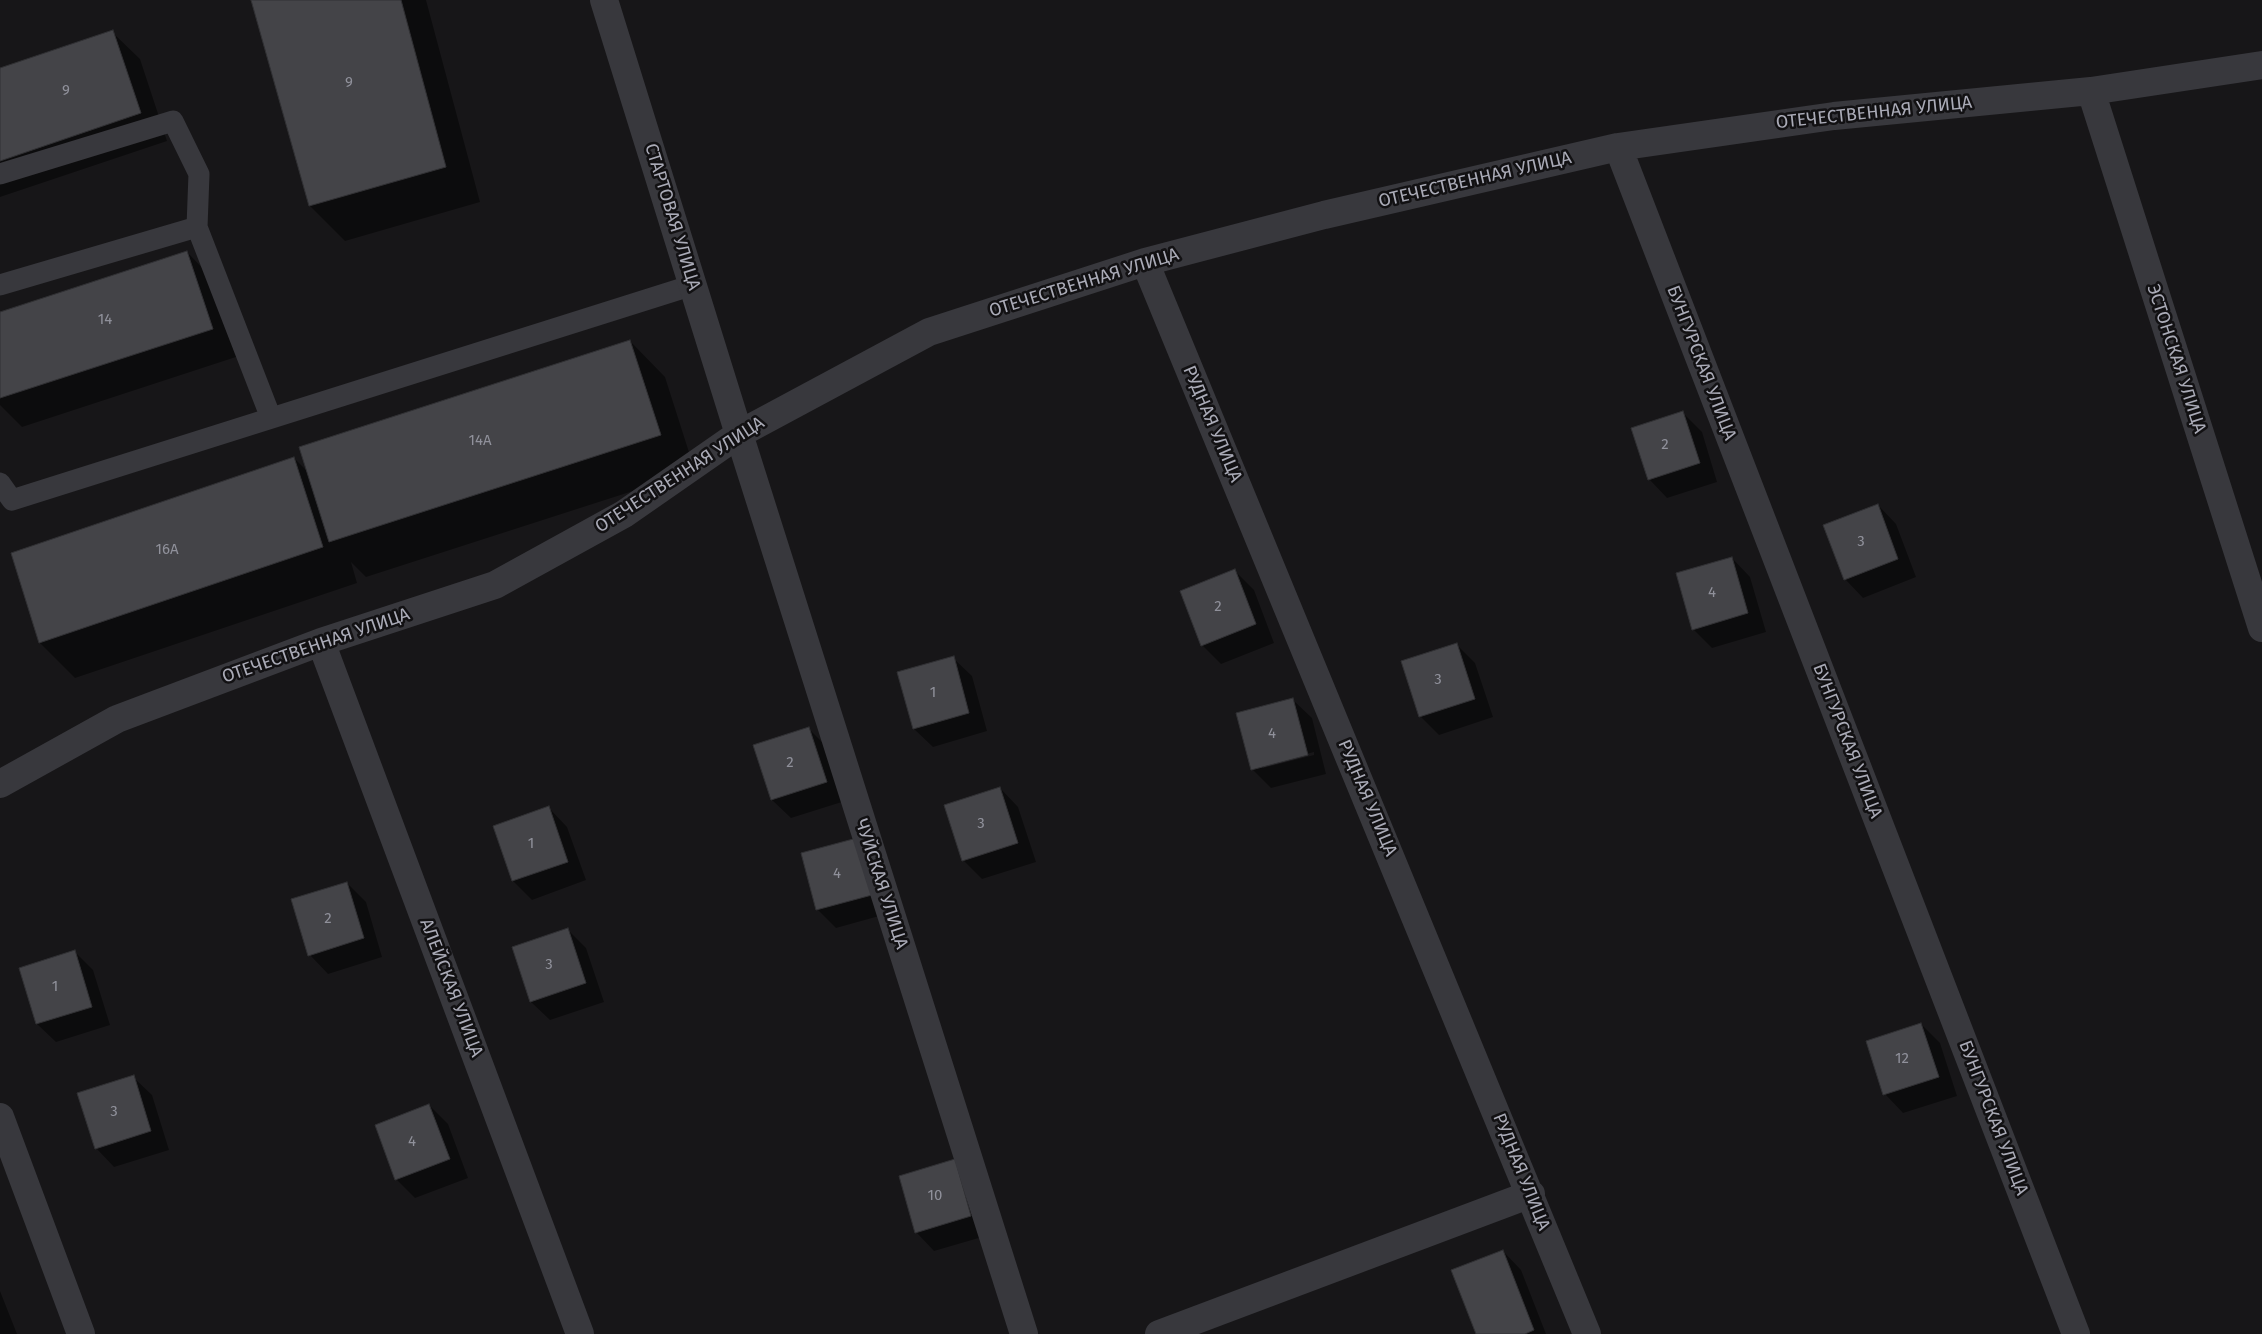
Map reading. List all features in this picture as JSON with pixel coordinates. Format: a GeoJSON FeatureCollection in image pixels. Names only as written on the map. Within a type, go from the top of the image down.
{"type":"FeatureCollection","features":[{"type":"Feature","properties":{"kind":"street","name":"СТАРТОВАЯ УЛИЦА"},"geometry":{"type":"LineString","coordinates":[[604,0],[739,434]]}},
{"type":"Feature","properties":{"kind":"street","name":"ОТЕЧЕСТВЕННАЯ УЛИЦА"},"geometry":{"type":"LineString","coordinates":[[0,784],[117,719],[321,642],[495,585],[624,514],[739,434],[929,332],[1145,262],[1324,214],[1618,147],[1834,116],[2091,91],[2262,65]]}},
{"type":"Feature","properties":{"kind":"street","name":"ЭСТОНСКАЯ УЛИЦА"},"geometry":{"type":"LineString","coordinates":[[2091,91],[2262,628]]}},
{"type":"Feature","properties":{"kind":"street","name":"БУНГУРСКАЯ УЛИЦА"},"geometry":{"type":"LineString","coordinates":[[1618,147],[2076,1334]]}},
{"type":"Feature","properties":{"kind":"street","name":"РУДНАЯ УЛИЦА"},"geometry":{"type":"LineString","coordinates":[[1145,262],[1531,1194],[1587,1334]]}},
{"type":"Feature","properties":{"kind":"street","name":"ЧУЙСКАЯ УЛИЦА"},"geometry":{"type":"LineString","coordinates":[[739,434],[1024,1334]]}},
{"type":"Feature","properties":{"kind":"street","name":"АЛЕЙСКАЯ УЛИЦА"},"geometry":{"type":"LineString","coordinates":[[321,642],[580,1334]]}},
{"type":"Feature","properties":{"kind":"street"},"geometry":{"type":"LineString","coordinates":[[0,1117],[80,1334]]}},
{"type":"Feature","properties":{"kind":"street"},"geometry":{"type":"LineString","coordinates":[[1159,1334],[1531,1194]]}},
{"type":"Feature","properties":{"kind":"lane"},"geometry":{"type":"LineString","coordinates":[[0,174],[173,121],[198,174],[197,227],[271,418]]}},
{"type":"Feature","properties":{"kind":"lane"},"geometry":{"type":"LineString","coordinates":[[0,285],[197,227]]}},
{"type":"Feature","properties":{"kind":"lane"},"geometry":{"type":"LineString","coordinates":[[0,483],[12,500],[693,285]]}},
{"type":"Feature","properties":{"kind":"building"},"geometry":{"type":"Polygon","coordinates":[[[251,0],[401,0],[446,167],[309,206],[251,0]]]}},
{"type":"Feature","properties":{"kind":"building"},"geometry":{"type":"Polygon","coordinates":[[[113,30],[141,113],[0,161],[0,68],[113,30]]]}},
{"type":"Feature","properties":{"kind":"building"},"geometry":{"type":"Polygon","coordinates":[[[187,251],[213,329],[0,398],[0,312],[187,251]]]}},
{"type":"Feature","properties":{"kind":"building"},"geometry":{"type":"Polygon","coordinates":[[[630,340],[661,435],[329,542],[299,447],[630,340]]]}},
{"type":"Feature","properties":{"kind":"building"},"geometry":{"type":"Polygon","coordinates":[[[1683,411],[1700,463],[1648,480],[1631,428],[1683,411]]]}},
{"type":"Feature","properties":{"kind":"building"},"geometry":{"type":"Polygon","coordinates":[[[294,457],[323,547],[39,643],[11,553],[294,457]]]}},
{"type":"Feature","properties":{"kind":"building"},"geometry":{"type":"Polygon","coordinates":[[[1878,504],[1898,559],[1844,580],[1823,525],[1878,504]]]}},
{"type":"Feature","properties":{"kind":"building"},"geometry":{"type":"Polygon","coordinates":[[[1732,557],[1748,613],[1692,630],[1676,573],[1732,557]]]}},
{"type":"Feature","properties":{"kind":"building"},"geometry":{"type":"Polygon","coordinates":[[[1235,569],[1256,624],[1201,646],[1180,591],[1235,569]]]}},
{"type":"Feature","properties":{"kind":"building"},"geometry":{"type":"Polygon","coordinates":[[[1457,643],[1475,699],[1419,717],[1401,661],[1457,643]]]}},
{"type":"Feature","properties":{"kind":"building"},"geometry":{"type":"Polygon","coordinates":[[[954,656],[969,713],[913,729],[897,672],[954,656]]]}},
{"type":"Feature","properties":{"kind":"building"},"geometry":{"type":"Polygon","coordinates":[[[1293,698],[1308,755],[1251,770],[1236,713],[1293,698]]]}},
{"type":"Feature","properties":{"kind":"building"},"geometry":{"type":"Polygon","coordinates":[[[809,727],[827,782],[771,800],[753,745],[809,727]]]}},
{"type":"Feature","properties":{"kind":"building"},"geometry":{"type":"Polygon","coordinates":[[[1000,787],[1018,843],[962,861],[944,805],[1000,787]]]}},
{"type":"Feature","properties":{"kind":"building"},"geometry":{"type":"Polygon","coordinates":[[[549,806],[568,862],[512,881],[493,826],[549,806]]]}},
{"type":"Feature","properties":{"kind":"building"},"geometry":{"type":"Polygon","coordinates":[[[857,838],[872,895],[816,910],[801,853],[857,838]]]}},
{"type":"Feature","properties":{"kind":"building"},"geometry":{"type":"Polygon","coordinates":[[[347,882],[364,938],[308,956],[291,899],[347,882]]]}},
{"type":"Feature","properties":{"kind":"building"},"geometry":{"type":"Polygon","coordinates":[[[568,928],[586,983],[530,1002],[512,947],[568,928]]]}},
{"type":"Feature","properties":{"kind":"building"},"geometry":{"type":"Polygon","coordinates":[[[75,950],[92,1007],[36,1024],[19,968],[75,950]]]}},
{"type":"Feature","properties":{"kind":"building"},"geometry":{"type":"Polygon","coordinates":[[[1921,1023],[1939,1077],[1883,1095],[1866,1041],[1921,1023]]]}},
{"type":"Feature","properties":{"kind":"building"},"geometry":{"type":"Polygon","coordinates":[[[134,1075],[151,1131],[95,1149],[77,1093],[134,1075]]]}},
{"type":"Feature","properties":{"kind":"building"},"geometry":{"type":"Polygon","coordinates":[[[429,1104],[450,1159],[395,1180],[375,1125],[429,1104]]]}},
{"type":"Feature","properties":{"kind":"building"},"geometry":{"type":"Polygon","coordinates":[[[955,1159],[971,1216],[915,1233],[899,1176],[955,1159]]]}},
{"type":"Feature","properties":{"kind":"building"},"geometry":{"type":"Polygon","coordinates":[[[1503,1250],[1534,1330],[1525,1334],[1476,1334],[1451,1270],[1503,1250]]]}}]}
